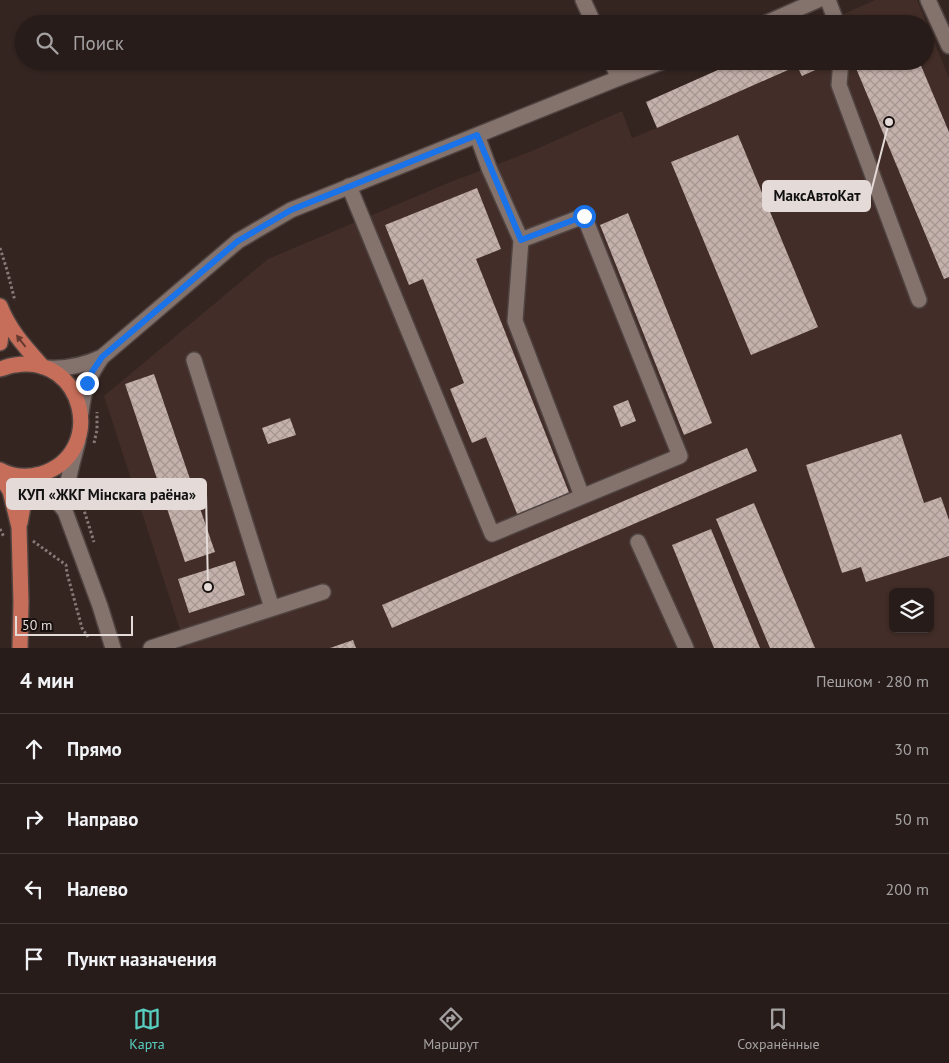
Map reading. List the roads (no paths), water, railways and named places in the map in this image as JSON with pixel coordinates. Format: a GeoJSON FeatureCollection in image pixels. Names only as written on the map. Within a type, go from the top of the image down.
{"type":"FeatureCollection","features":[{"type":"Feature","properties":{"kind":"main road"},"geometry":{"type":"LineString","coordinates":[[0,343],[1,310]]}},
{"type":"Feature","properties":{"kind":"main road"},"geometry":{"type":"LineString","coordinates":[[0,470],[14,475],[34,476],[56,468],[73,450],[78,440],[81,426],[81,413],[77,399],[70,386],[60,376],[45,367],[23,344],[9,326],[1,310]]}},
{"type":"Feature","properties":{"kind":"main road"},"geometry":{"type":"LineString","coordinates":[[0,369],[13,365],[28,364],[45,367]]}},
{"type":"Feature","properties":{"kind":"main road"},"geometry":{"type":"LineString","coordinates":[[0,475],[10,491],[19,526],[20,648]]}},
{"type":"Feature","properties":{"kind":"main road"},"geometry":{"type":"LineString","coordinates":[[19,526],[26,496],[34,476]]}},
{"type":"Feature","properties":{"kind":"street"},"geometry":{"type":"LineString","coordinates":[[583,0],[590,15]]}},
{"type":"Feature","properties":{"kind":"street"},"geometry":{"type":"LineString","coordinates":[[784,15],[818,0]]}},
{"type":"Feature","properties":{"kind":"street"},"geometry":{"type":"LineString","coordinates":[[828,0],[834,15]]}},
{"type":"Feature","properties":{"kind":"street"},"geometry":{"type":"LineString","coordinates":[[928,0],[949,46]]}},
{"type":"Feature","properties":{"kind":"street"},"geometry":{"type":"LineString","coordinates":[[615,70],[619,78]]}},
{"type":"Feature","properties":{"kind":"street"},"geometry":{"type":"LineString","coordinates":[[81,413],[83,395],[87,383],[102,357],[238,241],[291,210],[640,70]]}},
{"type":"Feature","properties":{"kind":"street"},"geometry":{"type":"LineString","coordinates":[[840,70],[839,85],[919,300]]}},
{"type":"Feature","properties":{"kind":"street"},"geometry":{"type":"LineString","coordinates":[[477,135],[521,240],[515,321],[582,496]]}},
{"type":"Feature","properties":{"kind":"street"},"geometry":{"type":"LineString","coordinates":[[349,186],[492,534],[680,456],[584,216],[521,240]]}},
{"type":"Feature","properties":{"kind":"street"},"geometry":{"type":"LineString","coordinates":[[45,367],[67,368],[102,357]]}},
{"type":"Feature","properties":{"kind":"street"},"geometry":{"type":"LineString","coordinates":[[194,360],[272,608]]}},
{"type":"Feature","properties":{"kind":"street"},"geometry":{"type":"LineString","coordinates":[[65,511],[70,475],[78,440]]}},
{"type":"Feature","properties":{"kind":"street"},"geometry":{"type":"LineString","coordinates":[[34,476],[65,511],[87,569],[113,648]]}},
{"type":"Feature","properties":{"kind":"street"},"geometry":{"type":"LineString","coordinates":[[638,542],[686,648]]}},
{"type":"Feature","properties":{"kind":"street"},"geometry":{"type":"LineString","coordinates":[[150,648],[323,592]]}},
{"type":"Feature","properties":{"kind":"place","name":"МаксАвтоКат"},"geometry":{"type":"Point","coordinates":[889,122]}},
{"type":"Feature","properties":{"kind":"place","name":"КУП «ЖКГ Мінскага раёна»"},"geometry":{"type":"Point","coordinates":[208,587]}}]}
